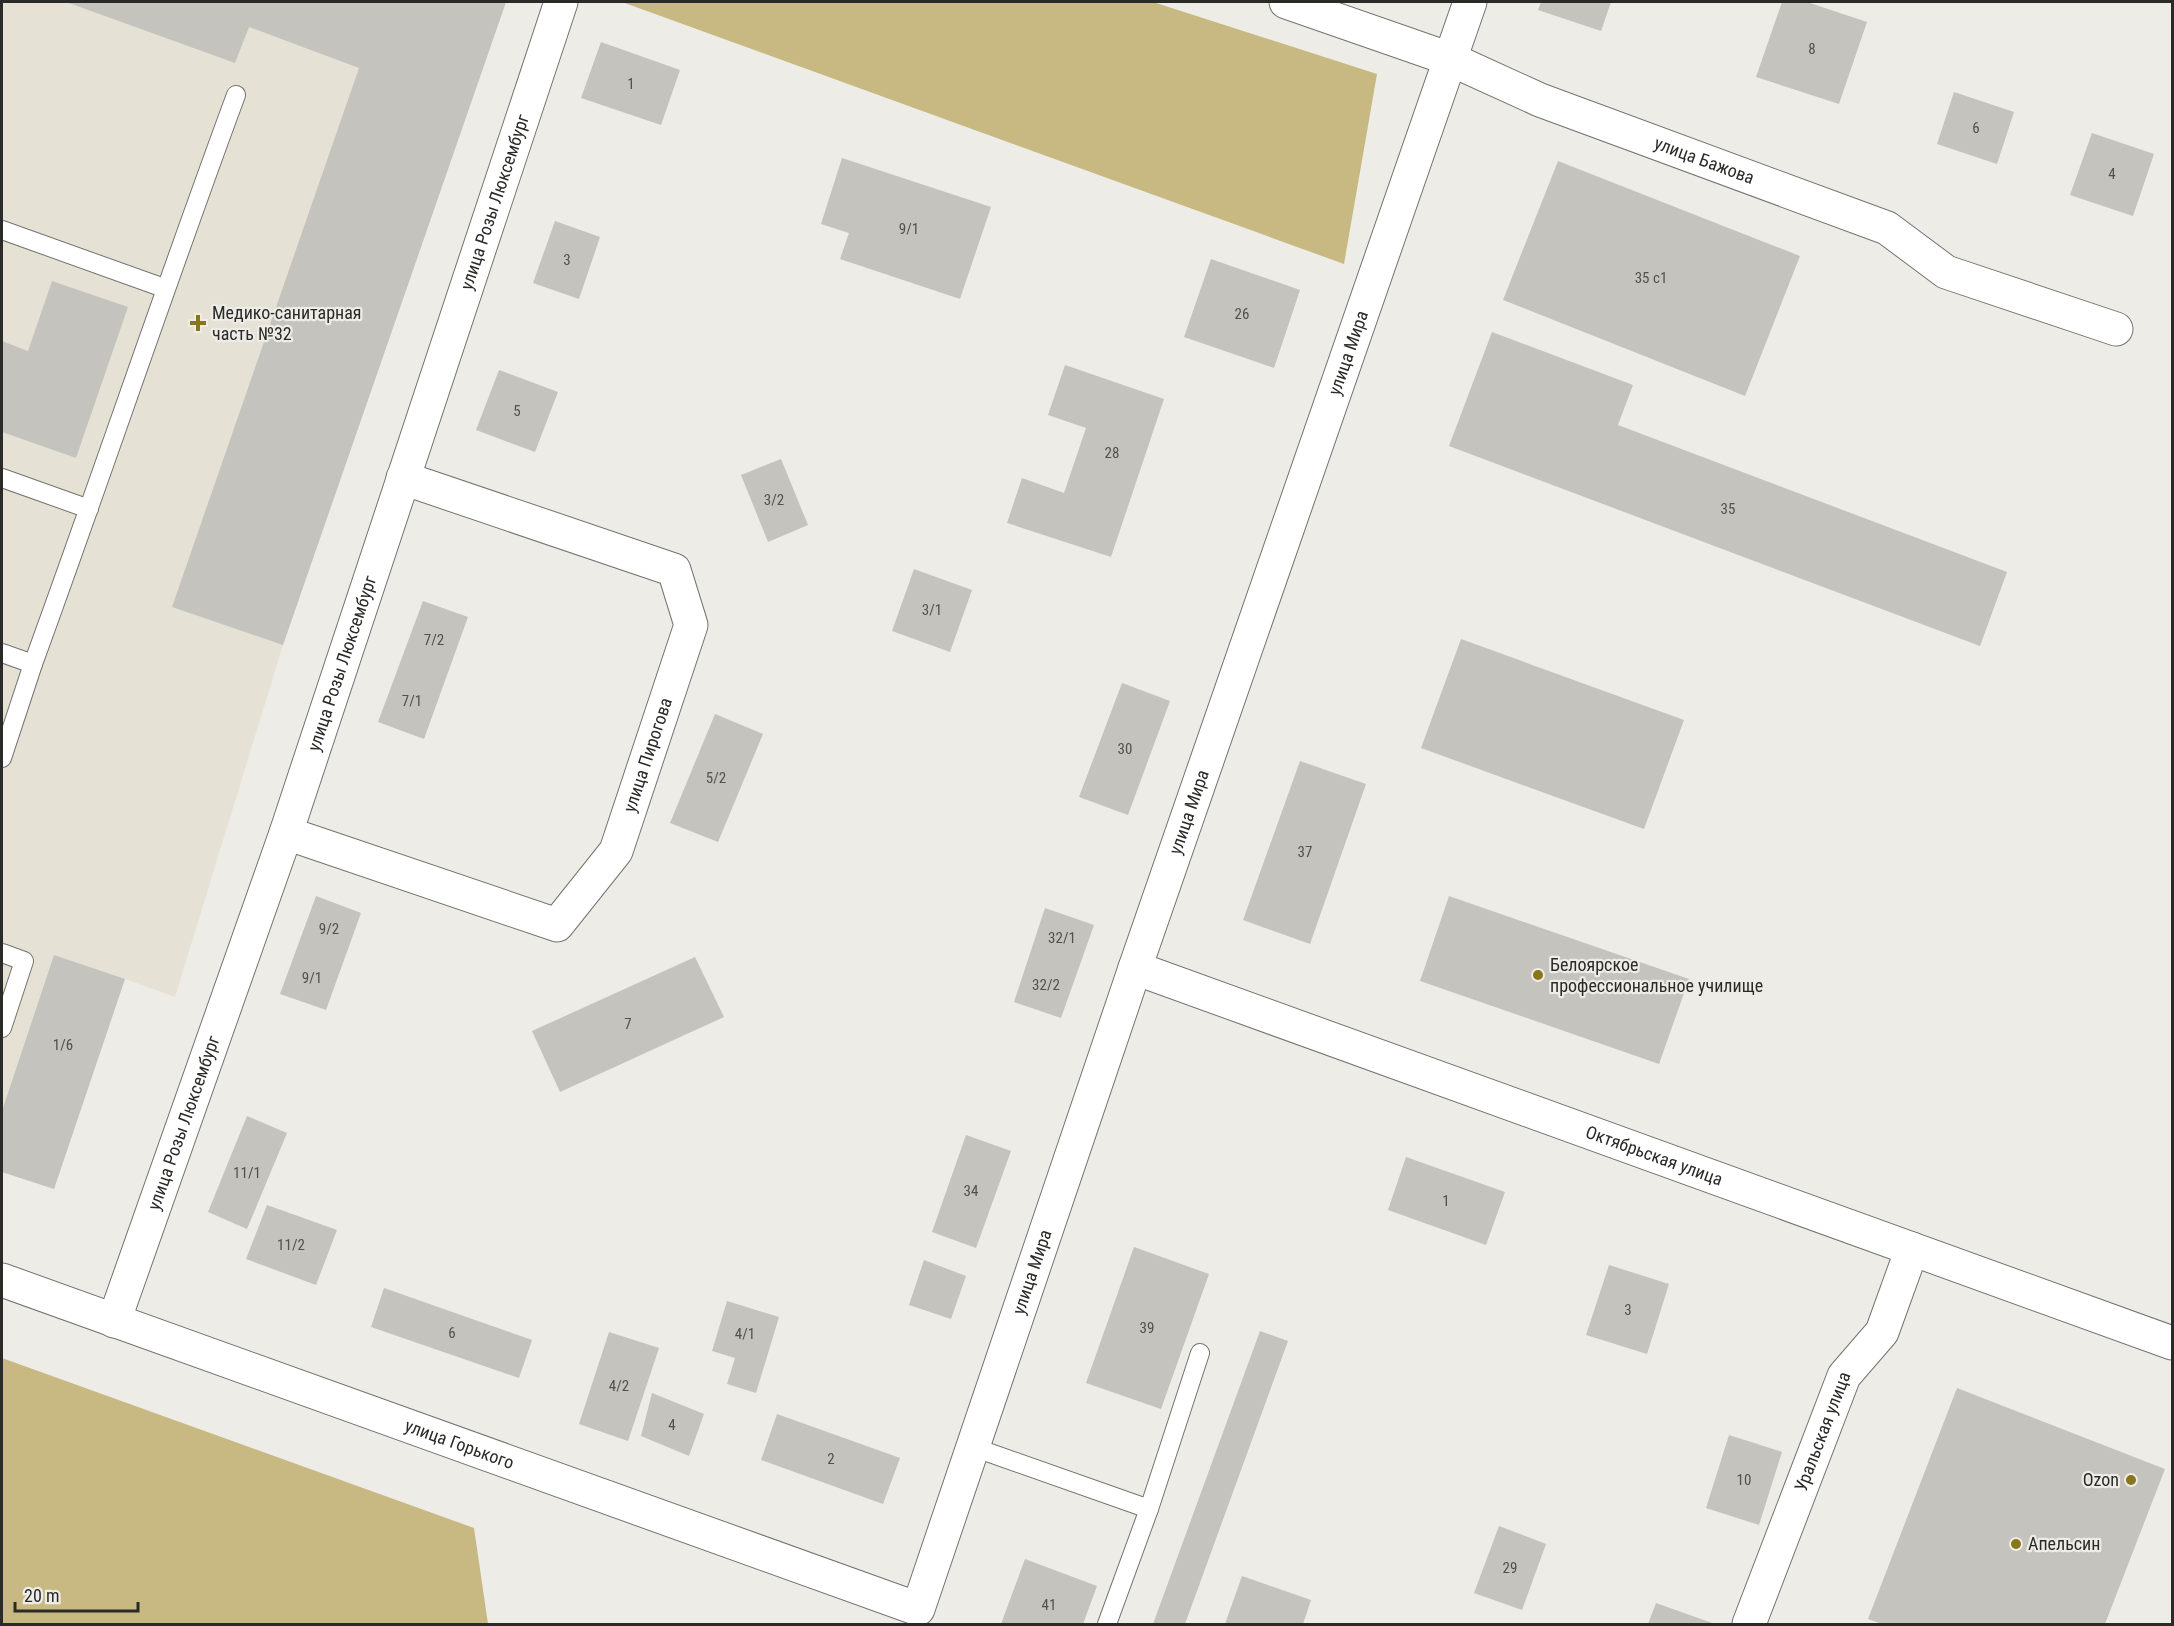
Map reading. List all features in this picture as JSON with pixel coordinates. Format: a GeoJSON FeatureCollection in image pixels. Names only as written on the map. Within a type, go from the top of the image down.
{"type":"FeatureCollection","features":[{"type":"Feature","properties":{"kind":"street","name":"улица Розы Люксембург"},"geometry":{"type":"LineString","coordinates":[[114,1321],[286,833],[561,2]]}},
{"type":"Feature","properties":{"kind":"street","name":"улица Бажова"},"geometry":{"type":"LineString","coordinates":[[1286,2],[1450,59],[1540,100],[1887,228],[1946,272],[2116,329]]}},
{"type":"Feature","properties":{"kind":"street","name":"улица Мира"},"geometry":{"type":"LineString","coordinates":[[915,1617],[1135,968],[1470,2]]}},
{"type":"Feature","properties":{"kind":"street","name":"улица Пирогова"},"geometry":{"type":"LineString","coordinates":[[286,833],[557,925],[616,851],[691,625],[674,570],[403,478]]}},
{"type":"Feature","properties":{"kind":"street","name":"Октябрьская улица"},"geometry":{"type":"LineString","coordinates":[[1135,968],[2172,1343]]}},
{"type":"Feature","properties":{"kind":"street","name":"Уральская улица"},"geometry":{"type":"LineString","coordinates":[[1749,1624],[1844,1376],[1882,1332],[1912,1249]]}},
{"type":"Feature","properties":{"kind":"street","name":"улица Горького"},"geometry":{"type":"LineString","coordinates":[[2,1280],[915,1617]]}},
{"type":"Feature","properties":{"kind":"lane"},"geometry":{"type":"LineString","coordinates":[[2,758],[164,288],[236,95]]}},
{"type":"Feature","properties":{"kind":"lane"},"geometry":{"type":"LineString","coordinates":[[2,230],[164,288]]}},
{"type":"Feature","properties":{"kind":"lane"},"geometry":{"type":"LineString","coordinates":[[2,478],[89,509]]}},
{"type":"Feature","properties":{"kind":"lane"},"geometry":{"type":"LineString","coordinates":[[2,653],[33,664]]}},
{"type":"Feature","properties":{"kind":"lane"},"geometry":{"type":"LineString","coordinates":[[2,952],[24,961],[2,1028]]}},
{"type":"Feature","properties":{"kind":"lane"},"geometry":{"type":"LineString","coordinates":[[1107,1624],[1149,1509],[1200,1353]]}},
{"type":"Feature","properties":{"kind":"lane"},"geometry":{"type":"LineString","coordinates":[[973,1447],[1149,1509]]}},
{"type":"Feature","properties":{"kind":"shaded area","name":"Медико-санитарная часть №32"},"geometry":{"type":"Polygon","coordinates":[[[2,2],[506,2],[283,645],[175,997],[125,979],[54,1189],[2,1172],[2,2]]]}},
{"type":"Feature","properties":{"kind":"shaded area"},"geometry":{"type":"Polygon","coordinates":[[[622,2],[1153,2],[1377,74],[1344,264],[622,2]]]}},
{"type":"Feature","properties":{"kind":"shaded area"},"geometry":{"type":"Polygon","coordinates":[[[2,1358],[474,1528],[488,1624],[2,1624],[2,1358]]]}},
{"type":"Feature","properties":{"kind":"building"},"geometry":{"type":"Polygon","coordinates":[[[66,2],[506,2],[283,645],[172,607],[359,68],[249,27],[235,63],[66,2]]]}},
{"type":"Feature","properties":{"kind":"building"},"geometry":{"type":"Polygon","coordinates":[[[1541,2],[1611,2],[1601,31],[1538,10],[1541,2]]]}},
{"type":"Feature","properties":{"kind":"building"},"geometry":{"type":"Polygon","coordinates":[[[1782,2],[1807,2],[1867,22],[1839,104],[1756,77],[1782,2]]]}},
{"type":"Feature","properties":{"kind":"building"},"geometry":{"type":"Polygon","coordinates":[[[601,42],[680,70],[661,125],[581,98],[601,42]]]}},
{"type":"Feature","properties":{"kind":"building"},"geometry":{"type":"Polygon","coordinates":[[[1954,92],[2014,112],[1997,164],[1937,144],[1954,92]]]}},
{"type":"Feature","properties":{"kind":"building"},"geometry":{"type":"Polygon","coordinates":[[[2092,133],[2154,154],[2133,216],[2070,195],[2092,133]]]}},
{"type":"Feature","properties":{"kind":"building"},"geometry":{"type":"Polygon","coordinates":[[[842,158],[991,207],[960,299],[840,259],[849,233],[821,224],[842,158]]]}},
{"type":"Feature","properties":{"kind":"building"},"geometry":{"type":"Polygon","coordinates":[[[1558,161],[1800,256],[1745,396],[1503,300],[1558,161]]]}},
{"type":"Feature","properties":{"kind":"building"},"geometry":{"type":"Polygon","coordinates":[[[555,221],[600,237],[579,299],[533,283],[555,221]]]}},
{"type":"Feature","properties":{"kind":"building"},"geometry":{"type":"Polygon","coordinates":[[[1211,259],[1300,290],[1274,368],[1184,337],[1211,259]]]}},
{"type":"Feature","properties":{"kind":"building"},"geometry":{"type":"Polygon","coordinates":[[[52,281],[128,307],[76,458],[2,432],[2,341],[28,351],[52,281]]]}},
{"type":"Feature","properties":{"kind":"building"},"geometry":{"type":"Polygon","coordinates":[[[1492,332],[1633,385],[1618,425],[2007,572],[1980,646],[1449,446],[1492,332]]]}},
{"type":"Feature","properties":{"kind":"building"},"geometry":{"type":"Polygon","coordinates":[[[1065,365],[1164,399],[1111,557],[1007,523],[1022,478],[1064,493],[1086,428],[1048,415],[1065,365]]]}},
{"type":"Feature","properties":{"kind":"building"},"geometry":{"type":"Polygon","coordinates":[[[499,370],[558,392],[535,452],[476,430],[499,370]]]}},
{"type":"Feature","properties":{"kind":"building"},"geometry":{"type":"Polygon","coordinates":[[[781,459],[808,525],[768,542],[741,475],[781,459]]]}},
{"type":"Feature","properties":{"kind":"building"},"geometry":{"type":"Polygon","coordinates":[[[914,569],[972,590],[950,652],[892,631],[914,569]]]}},
{"type":"Feature","properties":{"kind":"building"},"geometry":{"type":"Polygon","coordinates":[[[423,601],[468,617],[424,739],[378,722],[423,601]]]}},
{"type":"Feature","properties":{"kind":"building"},"geometry":{"type":"Polygon","coordinates":[[[1461,639],[1684,720],[1644,829],[1421,748],[1461,639]]]}},
{"type":"Feature","properties":{"kind":"building"},"geometry":{"type":"Polygon","coordinates":[[[1122,683],[1170,701],[1128,815],[1079,797],[1122,683]]]}},
{"type":"Feature","properties":{"kind":"building"},"geometry":{"type":"Polygon","coordinates":[[[715,714],[763,734],[718,842],[670,823],[715,714]]]}},
{"type":"Feature","properties":{"kind":"building"},"geometry":{"type":"Polygon","coordinates":[[[1300,761],[1366,784],[1310,944],[1243,920],[1300,761]]]}},
{"type":"Feature","properties":{"kind":"building"},"geometry":{"type":"Polygon","coordinates":[[[316,896],[361,913],[326,1010],[280,994],[316,896]]]}},
{"type":"Feature","properties":{"kind":"building"},"geometry":{"type":"Polygon","coordinates":[[[1449,896],[1689,979],[1659,1064],[1420,981],[1449,896]]]}},
{"type":"Feature","properties":{"kind":"building"},"geometry":{"type":"Polygon","coordinates":[[[1045,908],[1094,925],[1061,1018],[1014,1002],[1045,908]]]}},
{"type":"Feature","properties":{"kind":"building"},"geometry":{"type":"Polygon","coordinates":[[[54,955],[125,979],[54,1189],[2,1172],[2,1111],[54,955]]]}},
{"type":"Feature","properties":{"kind":"building"},"geometry":{"type":"Polygon","coordinates":[[[695,957],[724,1017],[560,1092],[532,1031],[695,957]]]}},
{"type":"Feature","properties":{"kind":"building"},"geometry":{"type":"Polygon","coordinates":[[[247,1116],[287,1133],[247,1229],[208,1212],[247,1116]]]}},
{"type":"Feature","properties":{"kind":"building"},"geometry":{"type":"Polygon","coordinates":[[[966,1135],[1011,1151],[976,1248],[932,1232],[966,1135]]]}},
{"type":"Feature","properties":{"kind":"building"},"geometry":{"type":"Polygon","coordinates":[[[1406,1157],[1505,1192],[1486,1245],[1388,1210],[1406,1157]]]}},
{"type":"Feature","properties":{"kind":"building"},"geometry":{"type":"Polygon","coordinates":[[[267,1205],[337,1230],[316,1285],[246,1259],[267,1205]]]}},
{"type":"Feature","properties":{"kind":"building"},"geometry":{"type":"Polygon","coordinates":[[[1134,1247],[1209,1274],[1161,1409],[1086,1383],[1134,1247]]]}},
{"type":"Feature","properties":{"kind":"building"},"geometry":{"type":"Polygon","coordinates":[[[924,1260],[966,1276],[951,1319],[909,1305],[924,1260]]]}},
{"type":"Feature","properties":{"kind":"building"},"geometry":{"type":"Polygon","coordinates":[[[1609,1265],[1669,1284],[1647,1354],[1586,1335],[1609,1265]]]}},
{"type":"Feature","properties":{"kind":"building"},"geometry":{"type":"Polygon","coordinates":[[[384,1288],[532,1340],[519,1378],[371,1327],[384,1288]]]}},
{"type":"Feature","properties":{"kind":"building"},"geometry":{"type":"Polygon","coordinates":[[[727,1301],[779,1317],[756,1393],[727,1384],[735,1358],[712,1351],[727,1301]]]}},
{"type":"Feature","properties":{"kind":"building"},"geometry":{"type":"Polygon","coordinates":[[[1260,1331],[1288,1341],[1185,1624],[1153,1624],[1260,1331]]]}},
{"type":"Feature","properties":{"kind":"building"},"geometry":{"type":"Polygon","coordinates":[[[609,1332],[659,1348],[628,1441],[579,1424],[609,1332]]]}},
{"type":"Feature","properties":{"kind":"building","name":"Апельсин"},"geometry":{"type":"Polygon","coordinates":[[[1957,1388],[2165,1469],[2105,1624],[1882,1624],[1868,1619],[1957,1388]]]}},
{"type":"Feature","properties":{"kind":"building"},"geometry":{"type":"Polygon","coordinates":[[[652,1393],[704,1414],[689,1456],[641,1436],[652,1393]]]}},
{"type":"Feature","properties":{"kind":"building"},"geometry":{"type":"Polygon","coordinates":[[[777,1414],[900,1458],[883,1504],[761,1460],[777,1414]]]}},
{"type":"Feature","properties":{"kind":"building"},"geometry":{"type":"Polygon","coordinates":[[[1729,1435],[1782,1452],[1759,1525],[1706,1508],[1729,1435]]]}},
{"type":"Feature","properties":{"kind":"building"},"geometry":{"type":"Polygon","coordinates":[[[1499,1526],[1546,1544],[1522,1610],[1474,1593],[1499,1526]]]}},
{"type":"Feature","properties":{"kind":"building"},"geometry":{"type":"Polygon","coordinates":[[[1025,1559],[1097,1586],[1083,1624],[1001,1624],[1025,1559]]]}},
{"type":"Feature","properties":{"kind":"building"},"geometry":{"type":"Polygon","coordinates":[[[1242,1576],[1311,1600],[1303,1624],[1225,1624],[1242,1576]]]}},
{"type":"Feature","properties":{"kind":"building"},"geometry":{"type":"Polygon","coordinates":[[[1656,1603],[1715,1624],[1648,1624],[1656,1603]]]}},
{"type":"Feature","properties":{"kind":"place","name":"Медико-санитарная часть №32"},"geometry":{"type":"Point","coordinates":[198,323]}},
{"type":"Feature","properties":{"kind":"place","name":"Белоярское профессиональное училище"},"geometry":{"type":"Point","coordinates":[1538,975]}},
{"type":"Feature","properties":{"kind":"place","name":"Ozon"},"geometry":{"type":"Point","coordinates":[2131,1480]}},
{"type":"Feature","properties":{"kind":"place","name":"Апельсин"},"geometry":{"type":"Point","coordinates":[2016,1544]}}]}
